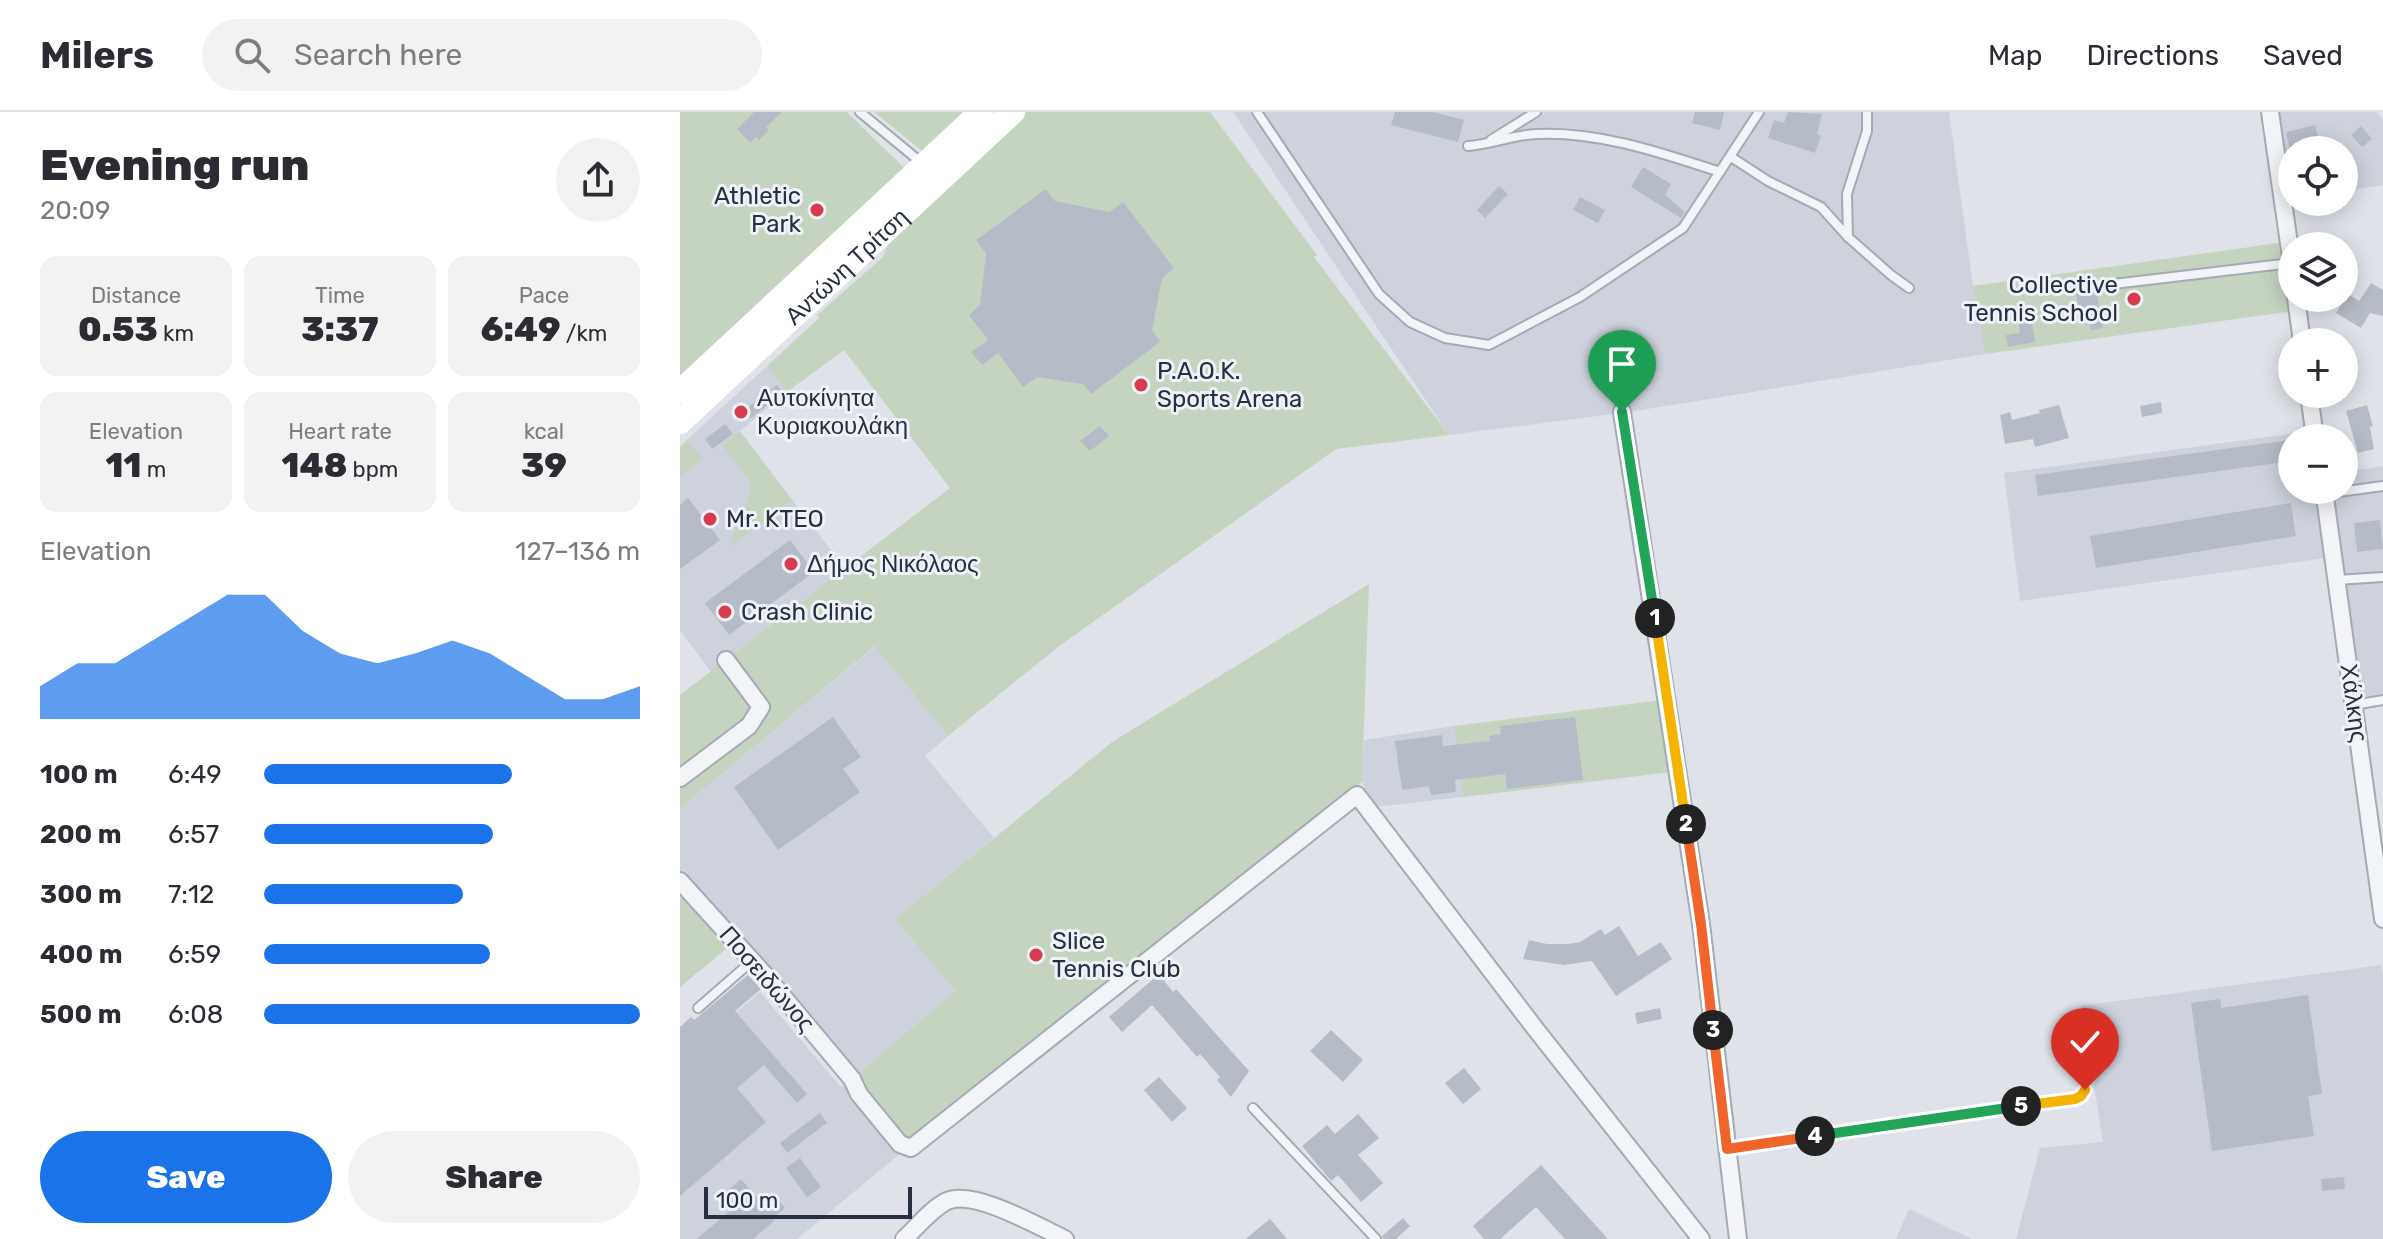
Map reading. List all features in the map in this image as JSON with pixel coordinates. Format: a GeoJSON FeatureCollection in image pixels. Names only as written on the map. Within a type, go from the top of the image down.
{"type":"FeatureCollection","features":[{"type":"Feature","properties":{"kind":"street","name":"Αντώνη Τρίτση"},"geometry":{"type":"LineString","coordinates":[[680,392],[981,112]]}},
{"type":"Feature","properties":{"kind":"street","name":"Αντώνη Τρίτση"},"geometry":{"type":"LineString","coordinates":[[680,422],[1013,112]]}},
{"type":"Feature","properties":{"kind":"street"},"geometry":{"type":"LineString","coordinates":[[2270,112],[2287,232]]}},
{"type":"Feature","properties":{"kind":"street"},"geometry":{"type":"LineString","coordinates":[[1622,412],[1701,924],[1738,1239]]}},
{"type":"Feature","properties":{"kind":"street","name":"Χάλκης"},"geometry":{"type":"LineString","coordinates":[[2326,504],[2383,918]]}},
{"type":"Feature","properties":{"kind":"street"},"geometry":{"type":"LineString","coordinates":[[680,778],[749,726],[761,707],[726,660]]}},
{"type":"Feature","properties":{"kind":"street","name":"Ποσειδώνος"},"geometry":{"type":"LineString","coordinates":[[680,881],[852,1079],[859,1094],[900,1144],[911,1148],[1357,795],[1701,1239]]}},
{"type":"Feature","properties":{"kind":"street"},"geometry":{"type":"LineString","coordinates":[[904,1239],[947,1201],[966,1199],[994,1207],[1065,1239]]}},
{"type":"Feature","properties":{"kind":"lane"},"geometry":{"type":"LineString","coordinates":[[860,112],[924,165]]}},
{"type":"Feature","properties":{"kind":"lane"},"geometry":{"type":"LineString","coordinates":[[1257,112],[1379,294],[1410,322],[1445,338],[1489,345],[1580,297],[1683,228],[1759,112]]}},
{"type":"Feature","properties":{"kind":"lane"},"geometry":{"type":"LineString","coordinates":[[1484,145],[1536,112]]}},
{"type":"Feature","properties":{"kind":"lane"},"geometry":{"type":"LineString","coordinates":[[1848,237],[1847,194],[1867,131],[1867,112]]}},
{"type":"Feature","properties":{"kind":"lane"},"geometry":{"type":"LineString","coordinates":[[1468,146],[1535,134],[1577,136],[1625,144],[1720,172]]}},
{"type":"Feature","properties":{"kind":"lane"},"geometry":{"type":"LineString","coordinates":[[1731,157],[1768,181],[1821,207],[1848,237],[1909,288]]}},
{"type":"Feature","properties":{"kind":"lane"},"geometry":{"type":"LineString","coordinates":[[2105,285],[2278,265]]}},
{"type":"Feature","properties":{"kind":"lane"},"geometry":{"type":"LineString","coordinates":[[2358,489],[2383,486]]}},
{"type":"Feature","properties":{"kind":"lane"},"geometry":{"type":"LineString","coordinates":[[2337,580],[2383,577]]}},
{"type":"Feature","properties":{"kind":"lane"},"geometry":{"type":"LineString","coordinates":[[2354,705],[2383,700]]}},
{"type":"Feature","properties":{"kind":"lane"},"geometry":{"type":"LineString","coordinates":[[698,1008],[752,961]]}},
{"type":"Feature","properties":{"kind":"lane"},"geometry":{"type":"LineString","coordinates":[[1253,1108],[1376,1239]]}},
{"type":"Feature","properties":{"kind":"path"},"geometry":{"type":"LineString","coordinates":[[1727,1149],[2075,1099],[2081,1096],[2087,1084],[2076,1013]]}},
{"type":"Feature","properties":{"kind":"shaded area"},"geometry":{"type":"Polygon","coordinates":[[[1233,112],[1949,112],[1985,354],[1629,412],[1449,435],[1233,112]]]}},
{"type":"Feature","properties":{"kind":"shaded area"},"geometry":{"type":"Polygon","coordinates":[[[2275,112],[2376,112],[2383,120],[2383,185],[2358,189],[2358,136],[2279,136],[2275,112]]]}},
{"type":"Feature","properties":{"kind":"shaded area"},"geometry":{"type":"Polygon","coordinates":[[[767,366],[787,392],[723,445],[749,480],[751,491],[730,546],[793,501],[846,569],[711,672],[680,630],[680,476],[703,459],[687,440],[767,366]]]}},
{"type":"Feature","properties":{"kind":"shaded area"},"geometry":{"type":"Polygon","coordinates":[[[2278,435],[2278,504],[2319,504],[2326,558],[2020,601],[2004,473],[2278,435]]]}},
{"type":"Feature","properties":{"kind":"shaded area"},"geometry":{"type":"Polygon","coordinates":[[[2383,466],[2383,694],[2360,697],[2335,504],[2358,504],[2358,470],[2383,466]]]}},
{"type":"Feature","properties":{"kind":"shaded area"},"geometry":{"type":"Polygon","coordinates":[[[876,646],[948,736],[925,756],[994,838],[895,919],[955,991],[858,1074],[902,1152],[797,1239],[680,1239],[680,1060],[760,992],[841,1087],[858,1075],[680,877],[680,809],[876,646]]]}},
{"type":"Feature","properties":{"kind":"shaded area"},"geometry":{"type":"Polygon","coordinates":[[[1454,726],[1463,797],[1375,807],[1362,782],[1364,740],[1454,726]]]}},
{"type":"Feature","properties":{"kind":"shaded area"},"geometry":{"type":"Polygon","coordinates":[[[2381,965],[2383,1239],[2016,1239],[2040,1148],[2103,1142],[2081,1006],[2381,965]]]}},
{"type":"Feature","properties":{"kind":"shaded area"},"geometry":{"type":"Polygon","coordinates":[[[1909,1209],[1972,1239],[1896,1239],[1909,1209]]]}},
{"type":"Feature","properties":{"kind":"green space"},"geometry":{"type":"Polygon","coordinates":[[[680,112],[847,112],[904,168],[680,376],[680,112]]]}},
{"type":"Feature","properties":{"kind":"green space"},"geometry":{"type":"Polygon","coordinates":[[[874,112],[963,112],[922,151],[874,112]]]}},
{"type":"Feature","properties":{"kind":"green space","name":"P.A.O.K. Sports Arena"},"geometry":{"type":"Polygon","coordinates":[[[1026,112],[1210,112],[1317,255],[1314,257],[1449,435],[1336,449],[1058,647],[948,736],[875,646],[680,809],[680,695],[950,488],[844,350],[787,392],[767,366],[819,318],[817,315],[883,257],[890,239],[1026,112]]]}},
{"type":"Feature","properties":{"kind":"green space","name":"Collective Tennis School"},"geometry":{"type":"Polygon","coordinates":[[[2278,243],[2278,312],[2287,312],[1985,354],[1973,286],[2278,243]]]}},
{"type":"Feature","properties":{"kind":"green space"},"geometry":{"type":"Polygon","coordinates":[[[740,431],[793,501],[729,547],[751,491],[749,480],[722,445],[740,431]]]}},
{"type":"Feature","properties":{"kind":"green space"},"geometry":{"type":"Polygon","coordinates":[[[687,440],[704,459],[680,476],[680,447],[687,440]]]}},
{"type":"Feature","properties":{"kind":"green space","name":"Slice Tennis Club"},"geometry":{"type":"Polygon","coordinates":[[[1369,584],[1362,782],[902,1152],[863,1095],[858,1074],[955,991],[895,919],[1112,742],[1369,584]]]}},
{"type":"Feature","properties":{"kind":"green space"},"geometry":{"type":"Polygon","coordinates":[[[1662,700],[1672,772],[1463,797],[1454,726],[1662,700]]]}},
{"type":"Feature","properties":{"kind":"green space"},"geometry":{"type":"Polygon","coordinates":[[[682,896],[727,948],[680,987],[680,898],[682,896]]]}},
{"type":"Feature","properties":{"kind":"building"},"geometry":{"type":"Polygon","coordinates":[[[754,112],[782,112],[766,127],[769,130],[759,140],[756,137],[750,143],[737,129],[754,112]]]}},
{"type":"Feature","properties":{"kind":"building"},"geometry":{"type":"Polygon","coordinates":[[[1395,112],[1433,112],[1464,120],[1458,142],[1391,125],[1395,112]]]}},
{"type":"Feature","properties":{"kind":"building"},"geometry":{"type":"Polygon","coordinates":[[[1695,112],[1724,112],[1720,130],[1692,123],[1695,112]]]}},
{"type":"Feature","properties":{"kind":"building"},"geometry":{"type":"Polygon","coordinates":[[[1788,112],[1822,114],[1817,134],[1821,136],[1815,153],[1768,138],[1774,120],[1784,123],[1788,112]]]}},
{"type":"Feature","properties":{"kind":"building"},"geometry":{"type":"Polygon","coordinates":[[[2315,125],[2318,136],[2287,136],[2286,132],[2315,125]]]}},
{"type":"Feature","properties":{"kind":"building"},"geometry":{"type":"Polygon","coordinates":[[[2361,126],[2372,139],[2362,147],[2358,136],[2351,135],[2361,126]]]}},
{"type":"Feature","properties":{"kind":"building"},"geometry":{"type":"Polygon","coordinates":[[[1643,167],[1671,184],[1665,195],[1685,212],[1681,218],[1631,187],[1643,167]]]}},
{"type":"Feature","properties":{"kind":"building"},"geometry":{"type":"Polygon","coordinates":[[[1499,186],[1508,194],[1485,218],[1477,210],[1499,186]]]}},
{"type":"Feature","properties":{"kind":"building"},"geometry":{"type":"Polygon","coordinates":[[[1046,189],[1055,201],[1109,212],[1123,202],[1174,268],[1162,278],[1152,330],[1160,342],[1091,394],[1083,384],[1037,377],[1023,387],[998,353],[982,365],[971,352],[988,340],[969,315],[980,305],[986,254],[976,240],[1046,189]]]}},
{"type":"Feature","properties":{"kind":"building"},"geometry":{"type":"Polygon","coordinates":[[[1580,197],[1605,210],[1598,223],[1573,210],[1580,197]]]}},
{"type":"Feature","properties":{"kind":"building"},"geometry":{"type":"Polygon","coordinates":[[[2093,275],[2103,328],[2091,330],[2087,309],[2079,310],[2075,289],[2084,288],[2082,277],[2093,275]]]}},
{"type":"Feature","properties":{"kind":"building"},"geometry":{"type":"Polygon","coordinates":[[[2371,283],[2383,290],[2383,316],[2370,313],[2361,328],[2336,313],[2358,312],[2359,301],[2371,283]]]}},
{"type":"Feature","properties":{"kind":"building"},"geometry":{"type":"Polygon","coordinates":[[[2031,317],[2035,342],[2008,347],[2006,335],[2020,333],[2018,319],[2031,317]]]}},
{"type":"Feature","properties":{"kind":"building"},"geometry":{"type":"Polygon","coordinates":[[[777,385],[783,393],[750,419],[744,410],[777,385]]]}},
{"type":"Feature","properties":{"kind":"building"},"geometry":{"type":"Polygon","coordinates":[[[2161,402],[2162,413],[2142,417],[2140,406],[2161,402]]]}},
{"type":"Feature","properties":{"kind":"building"},"geometry":{"type":"Polygon","coordinates":[[[2059,405],[2069,438],[2035,447],[2033,439],[2005,444],[2000,415],[2010,412],[2012,420],[2059,405]]]}},
{"type":"Feature","properties":{"kind":"building"},"geometry":{"type":"Polygon","coordinates":[[[2367,405],[2373,426],[2370,427],[2374,449],[2358,453],[2358,424],[2350,424],[2346,411],[2367,405]]]}},
{"type":"Feature","properties":{"kind":"building"},"geometry":{"type":"Polygon","coordinates":[[[725,424],[733,434],[712,449],[705,439],[725,424]]]}},
{"type":"Feature","properties":{"kind":"building"},"geometry":{"type":"Polygon","coordinates":[[[1100,426],[1109,436],[1090,451],[1080,441],[1100,426]]]}},
{"type":"Feature","properties":{"kind":"building"},"geometry":{"type":"Polygon","coordinates":[[[2278,442],[2278,463],[2038,496],[2035,475],[2278,442]]]}},
{"type":"Feature","properties":{"kind":"building"},"geometry":{"type":"Polygon","coordinates":[[[688,498],[720,540],[680,569],[680,505],[688,498]]]}},
{"type":"Feature","properties":{"kind":"building"},"geometry":{"type":"Polygon","coordinates":[[[2291,504],[2296,536],[2096,568],[2090,536],[2291,504]]]}},
{"type":"Feature","properties":{"kind":"building"},"geometry":{"type":"Polygon","coordinates":[[[2380,520],[2383,549],[2357,552],[2354,523],[2380,520]]]}},
{"type":"Feature","properties":{"kind":"building"},"geometry":{"type":"Polygon","coordinates":[[[790,540],[814,572],[729,635],[705,603],[790,540]]]}},
{"type":"Feature","properties":{"kind":"building"},"geometry":{"type":"Polygon","coordinates":[[[833,717],[861,757],[843,769],[860,792],[778,850],[734,787],[833,717]]]}},
{"type":"Feature","properties":{"kind":"building"},"geometry":{"type":"Polygon","coordinates":[[[1575,717],[1583,780],[1507,789],[1505,774],[1455,780],[1456,792],[1431,795],[1429,786],[1402,790],[1395,741],[1442,735],[1443,746],[1490,741],[1489,736],[1501,734],[1500,726],[1575,717]]]}},
{"type":"Feature","properties":{"kind":"building"},"geometry":{"type":"Polygon","coordinates":[[[1619,926],[1638,956],[1661,942],[1672,959],[1616,996],[1592,961],[1564,965],[1523,959],[1529,940],[1568,944],[1580,942],[1601,929],[1605,935],[1619,926]]]}},
{"type":"Feature","properties":{"kind":"building"},"geometry":{"type":"Polygon","coordinates":[[[1159,974],[1249,1071],[1231,1097],[1217,1080],[1220,1077],[1200,1054],[1197,1057],[1152,1005],[1122,1032],[1109,1017],[1159,974]]]}},
{"type":"Feature","properties":{"kind":"building"},"geometry":{"type":"Polygon","coordinates":[[[748,975],[761,989],[735,1011],[807,1094],[797,1103],[764,1065],[737,1088],[766,1122],[680,1196],[680,1027],[691,1017],[694,1020],[748,975]]]}},
{"type":"Feature","properties":{"kind":"building"},"geometry":{"type":"Polygon","coordinates":[[[2308,995],[2322,1094],[2308,1096],[2314,1136],[2212,1151],[2191,1003],[2220,999],[2221,1008],[2308,995]]]}},
{"type":"Feature","properties":{"kind":"building"},"geometry":{"type":"Polygon","coordinates":[[[1660,1008],[1662,1019],[1637,1024],[1635,1013],[1660,1008]]]}},
{"type":"Feature","properties":{"kind":"building"},"geometry":{"type":"Polygon","coordinates":[[[1331,1030],[1363,1060],[1343,1082],[1310,1051],[1331,1030]]]}},
{"type":"Feature","properties":{"kind":"building"},"geometry":{"type":"Polygon","coordinates":[[[1464,1068],[1481,1089],[1463,1104],[1445,1083],[1464,1068]]]}},
{"type":"Feature","properties":{"kind":"building"},"geometry":{"type":"Polygon","coordinates":[[[1159,1077],[1187,1108],[1172,1122],[1144,1090],[1159,1077]]]}},
{"type":"Feature","properties":{"kind":"building"},"geometry":{"type":"Polygon","coordinates":[[[820,1113],[827,1123],[787,1153],[780,1143],[820,1113]]]}},
{"type":"Feature","properties":{"kind":"building"},"geometry":{"type":"Polygon","coordinates":[[[1358,1114],[1379,1138],[1358,1155],[1383,1183],[1361,1202],[1338,1175],[1331,1181],[1302,1146],[1327,1125],[1335,1134],[1358,1114]]]}},
{"type":"Feature","properties":{"kind":"building"},"geometry":{"type":"Polygon","coordinates":[[[800,1158],[821,1187],[807,1197],[786,1168],[800,1158]]]}},
{"type":"Feature","properties":{"kind":"building"},"geometry":{"type":"Polygon","coordinates":[[[1541,1165],[1608,1239],[1565,1239],[1536,1207],[1500,1239],[1484,1239],[1473,1226],[1541,1165]]]}},
{"type":"Feature","properties":{"kind":"building"},"geometry":{"type":"Polygon","coordinates":[[[2344,1177],[2345,1189],[2322,1191],[2321,1179],[2344,1177]]]}},
{"type":"Feature","properties":{"kind":"building"},"geometry":{"type":"Polygon","coordinates":[[[741,1179],[762,1204],[774,1194],[785,1208],[753,1239],[696,1239],[735,1207],[724,1194],[741,1179]]]}},
{"type":"Feature","properties":{"kind":"building"},"geometry":{"type":"Polygon","coordinates":[[[1403,1218],[1410,1226],[1396,1239],[1383,1239],[1382,1236],[1403,1218]]]}},
{"type":"Feature","properties":{"kind":"building"},"geometry":{"type":"Polygon","coordinates":[[[1270,1219],[1287,1239],[1246,1239],[1260,1227],[1270,1219]]]}},
{"type":"Feature","properties":{"kind":"place","name":"Athletic Park"},"geometry":{"type":"Point","coordinates":[817,210]}},
{"type":"Feature","properties":{"kind":"place","name":"Collective Tennis School"},"geometry":{"type":"Point","coordinates":[2134,299]}},
{"type":"Feature","properties":{"kind":"place","name":"P.A.O.K. Sports Arena"},"geometry":{"type":"Point","coordinates":[1141,385]}},
{"type":"Feature","properties":{"kind":"place","name":"Αυτοκίνητα Κυριακουλάκη"},"geometry":{"type":"Point","coordinates":[741,412]}},
{"type":"Feature","properties":{"kind":"place","name":"Mr. KTEO"},"geometry":{"type":"Point","coordinates":[710,519]}},
{"type":"Feature","properties":{"kind":"place","name":"Δήμος Νικόλαος"},"geometry":{"type":"Point","coordinates":[791,564]}},
{"type":"Feature","properties":{"kind":"place","name":"Crash Clinic"},"geometry":{"type":"Point","coordinates":[725,612]}},
{"type":"Feature","properties":{"kind":"place","name":"Slice Tennis Club"},"geometry":{"type":"Point","coordinates":[1036,955]}},
{"type":"Feature","properties":{"kind":"route"},"geometry":{"type":"LineString","coordinates":[[1622,412],[1701,924],[1727,1149],[2075,1099],[2085,1090]]}}]}
